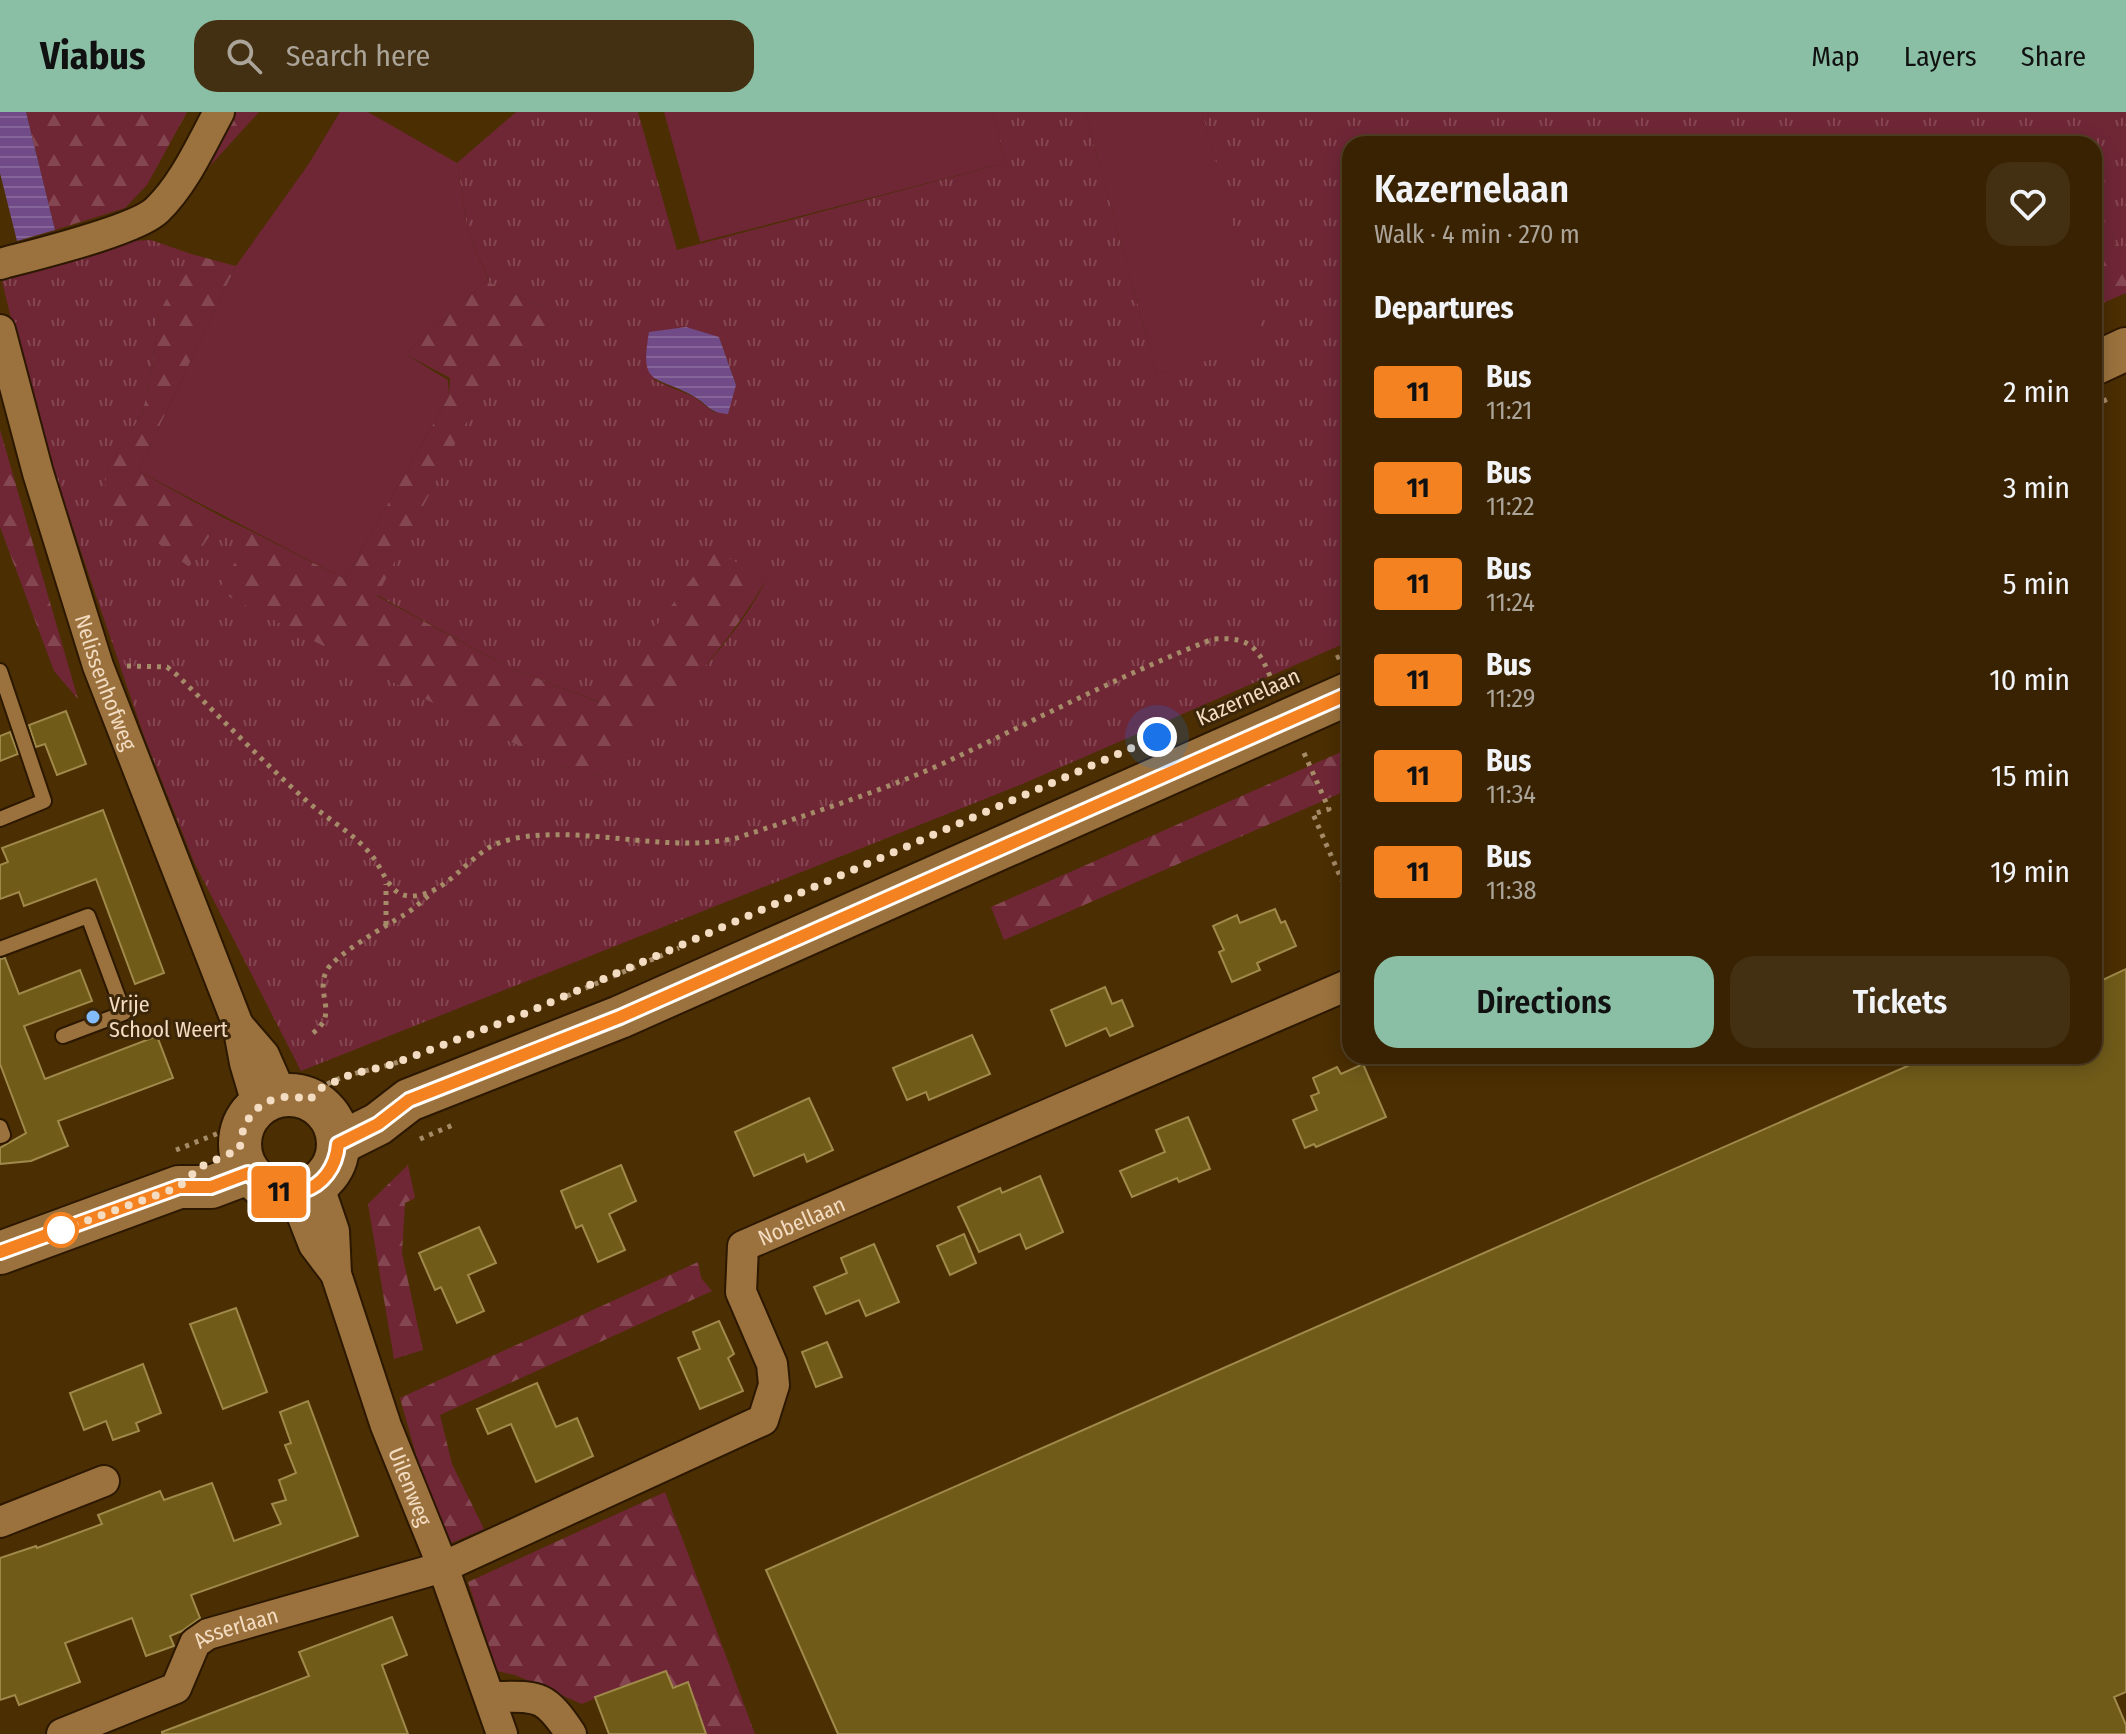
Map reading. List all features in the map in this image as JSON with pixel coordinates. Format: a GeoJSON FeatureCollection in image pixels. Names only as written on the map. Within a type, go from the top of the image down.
{"type":"FeatureCollection","features":[{"type":"Feature","properties":{"kind":"street"},"geometry":{"type":"LineString","coordinates":[[0,264],[83,241],[155,212],[185,174],[219,112]]}},
{"type":"Feature","properties":{"kind":"street","name":"Nelissenhofweg"},"geometry":{"type":"LineString","coordinates":[[0,330],[38,473],[98,666],[238,1025],[264,1055],[273,1128]]}},
{"type":"Feature","properties":{"kind":"street"},"geometry":{"type":"LineString","coordinates":[[2102,360],[2126,349]]}},
{"type":"Feature","properties":{"kind":"street","name":"Kazernelaan"},"geometry":{"type":"LineString","coordinates":[[0,1253],[179,1187],[200,1167],[273,1128],[378,1124],[407,1080],[620,1017],[1337,678]]}},
{"type":"Feature","properties":{"kind":"street","name":"Nobellaan"},"geometry":{"type":"LineString","coordinates":[[443,1567],[763,1420],[774,1385],[772,1364],[741,1292],[743,1246],[1342,987]]}},
{"type":"Feature","properties":{"kind":"street"},"geometry":{"type":"LineString","coordinates":[[273,1128],[334,1163],[306,1189],[278,1192],[263,1186],[273,1128]]}},
{"type":"Feature","properties":{"kind":"street","name":"Uilenweg"},"geometry":{"type":"LineString","coordinates":[[306,1189],[314,1245],[336,1274],[386,1426],[443,1567],[502,1734]]}},
{"type":"Feature","properties":{"kind":"street"},"geometry":{"type":"LineString","coordinates":[[0,1522],[104,1481]]}},
{"type":"Feature","properties":{"kind":"street","name":"Asserlaan"},"geometry":{"type":"LineString","coordinates":[[62,1734],[176,1688],[195,1643],[208,1634],[443,1567]]}},
{"type":"Feature","properties":{"kind":"street"},"geometry":{"type":"LineString","coordinates":[[490,1697],[535,1697],[554,1708],[571,1734]]}},
{"type":"Feature","properties":{"kind":"lane"},"geometry":{"type":"LineString","coordinates":[[0,671],[44,801],[0,819]]}},
{"type":"Feature","properties":{"kind":"lane"},"geometry":{"type":"LineString","coordinates":[[0,949],[88,916],[124,1013],[63,1036]]}},
{"type":"Feature","properties":{"kind":"lane"},"geometry":{"type":"LineString","coordinates":[[0,1127],[3,1135],[0,1136]]}},
{"type":"Feature","properties":{"kind":"path","name":"Kazernelaan"},"geometry":{"type":"LineString","coordinates":[[437,888],[491,846],[527,836],[558,834],[684,844],[716,843],[737,838],[872,791],[957,757],[1005,732],[1213,639],[1231,638],[1248,643],[1262,655],[1274,686],[1286,680]]}},
{"type":"Feature","properties":{"kind":"path"},"geometry":{"type":"LineString","coordinates":[[98,666],[167,667],[309,803],[361,843],[376,861],[386,883],[386,925]]}},
{"type":"Feature","properties":{"kind":"path"},"geometry":{"type":"LineString","coordinates":[[1304,753],[1329,809],[1313,814],[1342,881]]}},
{"type":"Feature","properties":{"kind":"path"},"geometry":{"type":"LineString","coordinates":[[386,883],[399,894],[418,896],[437,888]]}},
{"type":"Feature","properties":{"kind":"path"},"geometry":{"type":"LineString","coordinates":[[313,1033],[325,1020],[327,1010],[322,992],[329,965],[406,914],[437,888]]}},
{"type":"Feature","properties":{"kind":"path"},"geometry":{"type":"LineString","coordinates":[[562,998],[690,943]]}},
{"type":"Feature","properties":{"kind":"path"},"geometry":{"type":"LineString","coordinates":[[273,1128],[317,1090],[352,1074],[407,1080]]}},
{"type":"Feature","properties":{"kind":"green space"},"geometry":{"type":"Polygon","coordinates":[[[26,112],[187,112],[147,185],[125,208],[55,230],[26,112]]]}},
{"type":"Feature","properties":{"kind":"green space"},"geometry":{"type":"Polygon","coordinates":[[[233,112],[259,112],[199,178],[233,112]]]}},
{"type":"Feature","properties":{"kind":"green space"},"geometry":{"type":"Polygon","coordinates":[[[340,112],[368,112],[457,163],[468,232],[488,279],[405,354],[448,380],[449,396],[345,579],[138,471],[236,266],[308,165],[340,112]]]}},
{"type":"Feature","properties":{"kind":"green space"},"geometry":{"type":"Polygon","coordinates":[[[516,112],[638,112],[677,250],[1005,163],[993,112],[1085,112],[1157,374],[1265,344],[1202,112],[2126,112],[2126,262],[2108,228],[2102,230],[2102,136],[1342,136],[1342,644],[1020,785],[301,1071],[194,862],[144,736],[34,414],[2,281],[130,241],[151,240],[191,254],[159,313],[153,365],[142,415],[110,462],[105,483],[189,567],[222,517],[253,532],[219,591],[475,725],[562,766],[602,776],[636,744],[721,648],[746,615],[766,580],[714,550],[600,702],[510,668],[377,595],[472,411],[558,314],[490,283],[468,232],[457,163],[516,112]],[[719,337],[654,380],[694,397],[715,413],[736,385],[719,337]]]}},
{"type":"Feature","properties":{"kind":"green space"},"geometry":{"type":"Polygon","coordinates":[[[664,112],[993,112],[1005,163],[700,242],[664,112]]]}},
{"type":"Feature","properties":{"kind":"green space"},"geometry":{"type":"Polygon","coordinates":[[[1085,112],[1202,112],[1266,345],[1157,374],[1085,112]]]}},
{"type":"Feature","properties":{"kind":"green space"},"geometry":{"type":"Polygon","coordinates":[[[2108,227],[2126,262],[2126,293],[2102,304],[2102,230],[2108,227]]]}},
{"type":"Feature","properties":{"kind":"green space"},"geometry":{"type":"Polygon","coordinates":[[[191,254],[236,266],[138,471],[222,517],[189,567],[111,507],[105,483],[110,462],[142,415],[153,365],[159,313],[191,254]]]}},
{"type":"Feature","properties":{"kind":"green space"},"geometry":{"type":"Polygon","coordinates":[[[488,279],[490,283],[558,314],[472,411],[377,596],[510,668],[599,702],[714,549],[766,580],[705,666],[634,746],[602,776],[562,766],[475,725],[218,591],[253,532],[345,579],[449,396],[450,378],[405,354],[488,279]]]}},
{"type":"Feature","properties":{"kind":"green space"},"geometry":{"type":"Polygon","coordinates":[[[0,430],[78,699],[54,671],[0,527],[0,430]]]}},
{"type":"Feature","properties":{"kind":"green space"},"geometry":{"type":"Polygon","coordinates":[[[1342,752],[1342,792],[1004,940],[991,907],[1342,752]]]}},
{"type":"Feature","properties":{"kind":"green space"},"geometry":{"type":"Polygon","coordinates":[[[408,1165],[415,1198],[405,1203],[402,1253],[423,1350],[394,1359],[368,1204],[408,1165]]]}},
{"type":"Feature","properties":{"kind":"green space"},"geometry":{"type":"Polygon","coordinates":[[[698,1262],[701,1278],[712,1291],[440,1415],[452,1464],[484,1529],[442,1547],[400,1398],[698,1262]]]}},
{"type":"Feature","properties":{"kind":"green space"},"geometry":{"type":"Polygon","coordinates":[[[665,1492],[755,1734],[679,1734],[654,1674],[582,1704],[515,1675],[497,1671],[468,1582],[665,1492]]]}},
{"type":"Feature","properties":{"kind":"shaded area"},"geometry":{"type":"Polygon","coordinates":[[[0,112],[26,112],[55,230],[17,241],[0,173],[0,112]]]}},
{"type":"Feature","properties":{"kind":"shaded area"},"geometry":{"type":"Polygon","coordinates":[[[686,327],[719,337],[736,385],[728,414],[713,411],[695,397],[649,372],[646,363],[649,332],[686,327]]]}},
{"type":"Feature","properties":{"kind":"building"},"geometry":{"type":"Polygon","coordinates":[[[66,711],[86,764],[57,775],[45,744],[36,747],[29,725],[66,711]]]}},
{"type":"Feature","properties":{"kind":"building"},"geometry":{"type":"Polygon","coordinates":[[[10,732],[18,754],[0,761],[0,736],[10,732]]]}},
{"type":"Feature","properties":{"kind":"building"},"geometry":{"type":"Polygon","coordinates":[[[103,810],[164,973],[135,984],[96,879],[24,906],[19,892],[0,899],[0,865],[8,862],[2,848],[103,810]]]}},
{"type":"Feature","properties":{"kind":"building"},"geometry":{"type":"Polygon","coordinates":[[[1275,909],[1281,923],[1285,921],[1296,946],[1257,963],[1260,970],[1232,982],[1219,952],[1224,950],[1213,926],[1237,915],[1240,923],[1275,909]]]}},
{"type":"Feature","properties":{"kind":"building"},"geometry":{"type":"Polygon","coordinates":[[[5,958],[19,994],[80,970],[92,1001],[24,1026],[45,1079],[157,1036],[173,1078],[58,1121],[68,1146],[31,1161],[0,1164],[0,1148],[26,1133],[0,1064],[0,959],[5,958]]]}},
{"type":"Feature","properties":{"kind":"building"},"geometry":{"type":"Polygon","coordinates":[[[2126,969],[2126,1692],[2114,1697],[2126,1725],[2126,1734],[838,1734],[766,1570],[1912,1064],[2102,1064],[2102,980],[2126,969]]]}},
{"type":"Feature","properties":{"kind":"building"},"geometry":{"type":"Polygon","coordinates":[[[1105,987],[1112,1004],[1122,1000],[1133,1026],[1110,1036],[1106,1028],[1066,1046],[1051,1010],[1105,987]]]}},
{"type":"Feature","properties":{"kind":"building"},"geometry":{"type":"Polygon","coordinates":[[[972,1035],[990,1074],[929,1100],[926,1092],[907,1100],[893,1068],[972,1035]]]}},
{"type":"Feature","properties":{"kind":"building"},"geometry":{"type":"Polygon","coordinates":[[[1363,1064],[1386,1117],[1316,1147],[1314,1144],[1305,1148],[1293,1120],[1317,1110],[1311,1096],[1319,1093],[1313,1078],[1337,1067],[1341,1074],[1363,1064]]]}},
{"type":"Feature","properties":{"kind":"building"},"geometry":{"type":"Polygon","coordinates":[[[809,1098],[833,1150],[807,1162],[804,1154],[754,1176],[735,1132],[809,1098]]]}},
{"type":"Feature","properties":{"kind":"building"},"geometry":{"type":"Polygon","coordinates":[[[1188,1117],[1210,1169],[1179,1182],[1177,1178],[1132,1197],[1120,1171],[1165,1152],[1156,1130],[1188,1117]]]}},
{"type":"Feature","properties":{"kind":"building"},"geometry":{"type":"Polygon","coordinates":[[[621,1165],[636,1201],[609,1214],[625,1250],[598,1262],[582,1225],[576,1228],[561,1191],[621,1165]]]}},
{"type":"Feature","properties":{"kind":"building"},"geometry":{"type":"Polygon","coordinates":[[[1040,1176],[1063,1232],[1026,1249],[1020,1234],[979,1252],[958,1207],[1000,1188],[1002,1193],[1040,1176]]]}},
{"type":"Feature","properties":{"kind":"building"},"geometry":{"type":"Polygon","coordinates":[[[479,1227],[496,1263],[468,1275],[484,1311],[457,1323],[441,1287],[435,1290],[419,1253],[479,1227]]]}},
{"type":"Feature","properties":{"kind":"building"},"geometry":{"type":"Polygon","coordinates":[[[964,1234],[976,1263],[950,1275],[937,1246],[964,1234]]]}},
{"type":"Feature","properties":{"kind":"building"},"geometry":{"type":"Polygon","coordinates":[[[874,1244],[899,1302],[866,1316],[859,1300],[826,1314],[814,1287],[847,1273],[841,1258],[874,1244]]]}},
{"type":"Feature","properties":{"kind":"building"},"geometry":{"type":"Polygon","coordinates":[[[236,1308],[267,1392],[223,1409],[190,1324],[236,1308]]]}},
{"type":"Feature","properties":{"kind":"building"},"geometry":{"type":"Polygon","coordinates":[[[719,1321],[734,1354],[728,1358],[743,1391],[700,1409],[678,1358],[700,1349],[693,1332],[719,1321]]]}},
{"type":"Feature","properties":{"kind":"building"},"geometry":{"type":"Polygon","coordinates":[[[827,1342],[842,1377],[816,1387],[802,1352],[827,1342]]]}},
{"type":"Feature","properties":{"kind":"building"},"geometry":{"type":"Polygon","coordinates":[[[143,1364],[161,1413],[136,1423],[139,1431],[113,1440],[106,1421],[84,1430],[70,1393],[143,1364]]]}},
{"type":"Feature","properties":{"kind":"building"},"geometry":{"type":"Polygon","coordinates":[[[537,1383],[556,1427],[577,1418],[593,1456],[536,1482],[511,1424],[488,1434],[477,1409],[537,1383]]]}},
{"type":"Feature","properties":{"kind":"building"},"geometry":{"type":"Polygon","coordinates":[[[308,1401],[358,1536],[191,1595],[200,1618],[170,1636],[174,1646],[146,1656],[132,1618],[65,1643],[80,1682],[19,1705],[15,1695],[0,1700],[0,1558],[102,1524],[98,1515],[160,1491],[164,1500],[212,1483],[234,1541],[281,1524],[272,1504],[286,1500],[279,1480],[296,1473],[285,1445],[291,1443],[280,1412],[308,1401]]]}},
{"type":"Feature","properties":{"kind":"building"},"geometry":{"type":"Polygon","coordinates":[[[392,1617],[407,1655],[382,1665],[408,1734],[162,1734],[309,1676],[299,1652],[392,1617]]]}},
{"type":"Feature","properties":{"kind":"building"},"geometry":{"type":"Polygon","coordinates":[[[666,1671],[673,1688],[688,1682],[706,1734],[609,1734],[595,1697],[666,1671]]]}},
{"type":"Feature","properties":{"kind":"bus line","name":"11"},"geometry":{"type":"LineString","coordinates":[[0,1252],[179,1187],[211,1187],[248,1173],[263,1186],[278,1192],[294,1194],[307,1190],[328,1175],[338,1144],[378,1124],[409,1100],[620,1017],[1342,697]]}},
{"type":"Feature","properties":{"kind":"place","name":"Vrije School Weert"},"geometry":{"type":"Point","coordinates":[93,1017]}},
{"type":"Feature","properties":{"kind":"route"},"geometry":{"type":"LineString","coordinates":[[61,1230],[179,1187],[200,1167],[240,1149],[240,1138],[249,1116],[269,1100],[296,1096],[310,1100],[317,1090],[352,1074],[390,1065],[519,1016],[1157,737]]}}]}
